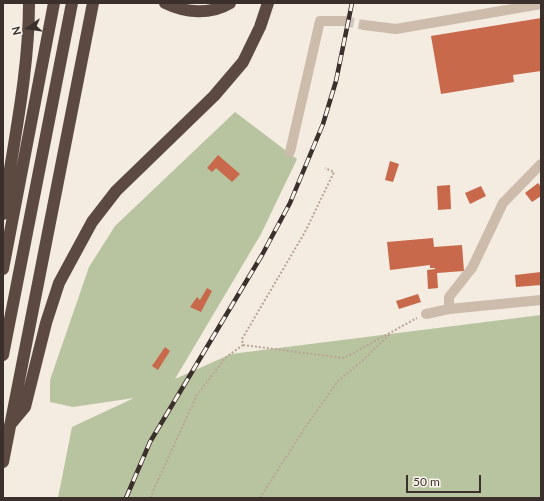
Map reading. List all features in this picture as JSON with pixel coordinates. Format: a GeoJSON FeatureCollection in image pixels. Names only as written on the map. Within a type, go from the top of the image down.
{"type":"FeatureCollection","features":[{"type":"Feature","properties":{"kind":"highway"},"geometry":{"type":"LineString","coordinates":[[3,214],[24,68],[29,3]]}},
{"type":"Feature","properties":{"kind":"highway"},"geometry":{"type":"LineString","coordinates":[[3,269],[54,3]]}},
{"type":"Feature","properties":{"kind":"highway"},"geometry":{"type":"LineString","coordinates":[[3,355],[72,3]]}},
{"type":"Feature","properties":{"kind":"highway"},"geometry":{"type":"LineString","coordinates":[[3,462],[93,3]]}},
{"type":"Feature","properties":{"kind":"highway"},"geometry":{"type":"LineString","coordinates":[[165,3],[178,10],[203,12],[230,3]]}},
{"type":"Feature","properties":{"kind":"highway"},"geometry":{"type":"LineString","coordinates":[[10,425],[25,407],[46,323],[59,283],[92,222],[116,191],[214,96],[243,62],[260,27],[268,3]]}},
{"type":"Feature","properties":{"kind":"street"},"geometry":{"type":"LineString","coordinates":[[364,25],[396,29],[541,4]]}},
{"type":"Feature","properties":{"kind":"street"},"geometry":{"type":"LineString","coordinates":[[290,152],[320,21],[344,21]]}},
{"type":"Feature","properties":{"kind":"street"},"geometry":{"type":"LineString","coordinates":[[449,309],[448,297],[472,268],[503,203],[541,164]]}},
{"type":"Feature","properties":{"kind":"street"},"geometry":{"type":"LineString","coordinates":[[426,314],[449,309],[541,300]]}},
{"type":"Feature","properties":{"kind":"path"},"geometry":{"type":"LineString","coordinates":[[243,345],[242,339],[305,232],[334,172],[325,168]]}},
{"type":"Feature","properties":{"kind":"path"},"geometry":{"type":"LineString","coordinates":[[150,498],[197,395],[226,357],[243,345],[344,358],[390,334],[408,322],[426,314]]}},
{"type":"Feature","properties":{"kind":"path"},"geometry":{"type":"LineString","coordinates":[[260,498],[304,429],[338,381],[362,361],[390,334]]}},
{"type":"Feature","properties":{"kind":"green space"},"geometry":{"type":"Polygon","coordinates":[[[235,112],[297,159],[261,234],[175,379],[231,354],[541,315],[541,498],[58,498],[72,427],[134,398],[73,407],[50,402],[50,380],[89,267],[115,226],[235,112]]]}},
{"type":"Feature","properties":{"kind":"building"},"geometry":{"type":"Polygon","coordinates":[[[541,18],[541,71],[513,75],[514,82],[441,94],[431,36],[541,18]]]}},
{"type":"Feature","properties":{"kind":"building"},"geometry":{"type":"Polygon","coordinates":[[[218,155],[240,174],[232,182],[216,168],[212,172],[207,168],[218,155]]]}},
{"type":"Feature","properties":{"kind":"building"},"geometry":{"type":"Polygon","coordinates":[[[390,161],[399,164],[393,182],[385,180],[390,161]]]}},
{"type":"Feature","properties":{"kind":"building"},"geometry":{"type":"Polygon","coordinates":[[[538,183],[541,187],[541,196],[532,202],[525,193],[538,183]]]}},
{"type":"Feature","properties":{"kind":"building"},"geometry":{"type":"Polygon","coordinates":[[[450,185],[451,209],[438,210],[437,186],[450,185]]]}},
{"type":"Feature","properties":{"kind":"building"},"geometry":{"type":"Polygon","coordinates":[[[481,186],[486,196],[470,204],[465,193],[481,186]]]}},
{"type":"Feature","properties":{"kind":"building"},"geometry":{"type":"Polygon","coordinates":[[[433,238],[434,247],[462,245],[464,271],[437,273],[438,288],[428,289],[427,270],[435,269],[430,268],[430,265],[390,270],[387,242],[433,238]]]}},
{"type":"Feature","properties":{"kind":"building"},"geometry":{"type":"Polygon","coordinates":[[[541,272],[541,285],[516,287],[515,275],[541,272]]]}},
{"type":"Feature","properties":{"kind":"building"},"geometry":{"type":"Polygon","coordinates":[[[207,288],[212,291],[201,312],[190,307],[197,297],[200,300],[207,288]]]}},
{"type":"Feature","properties":{"kind":"building"},"geometry":{"type":"Polygon","coordinates":[[[418,294],[421,302],[399,309],[396,301],[418,294]]]}},
{"type":"Feature","properties":{"kind":"building"},"geometry":{"type":"Polygon","coordinates":[[[165,347],[170,351],[158,370],[152,366],[165,347]]]}},
{"type":"Feature","properties":{"kind":"tunnel"},"geometry":{"type":"LineString","coordinates":[[344,21],[364,25]]}},
{"type":"Feature","properties":{"kind":"railway"},"geometry":{"type":"LineString","coordinates":[[126,498],[150,442],[262,255],[290,203],[323,124],[336,81],[352,3]]}}]}
